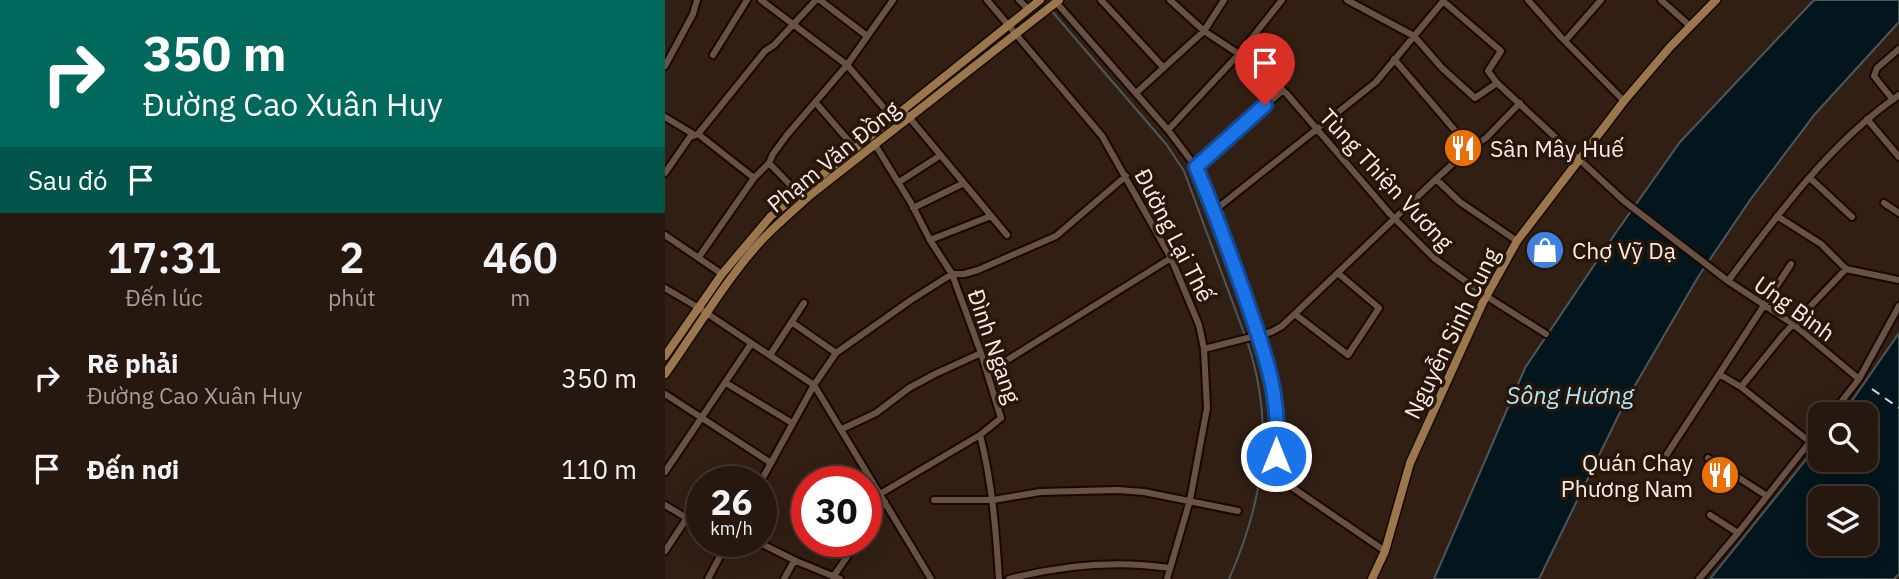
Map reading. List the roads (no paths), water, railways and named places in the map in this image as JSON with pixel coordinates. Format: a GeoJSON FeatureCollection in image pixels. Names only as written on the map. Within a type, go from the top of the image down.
{"type":"FeatureCollection","features":[{"type":"Feature","properties":{"kind":"main road","name":"Nguyễn Sinh Cung"},"geometry":{"type":"LineString","coordinates":[[1372,579],[1385,551],[1411,463],[1486,296],[1517,241],[1624,101],[1716,0]]}},
{"type":"Feature","properties":{"kind":"main road","name":"Phạm Văn Đồng"},"geometry":{"type":"LineString","coordinates":[[665,356],[722,274],[771,216],[797,192],[1039,1]]}},
{"type":"Feature","properties":{"kind":"main road","name":"Phạm Văn Đồng"},"geometry":{"type":"LineString","coordinates":[[665,374],[760,242],[809,196],[1053,4]]}},
{"type":"Feature","properties":{"kind":"street"},"geometry":{"type":"LineString","coordinates":[[665,66],[693,14],[697,0]]}},
{"type":"Feature","properties":{"kind":"street"},"geometry":{"type":"LineString","coordinates":[[713,55],[747,0]]}},
{"type":"Feature","properties":{"kind":"street"},"geometry":{"type":"LineString","coordinates":[[761,0],[847,65],[892,117]]}},
{"type":"Feature","properties":{"kind":"street"},"geometry":{"type":"LineString","coordinates":[[665,173],[765,51],[775,45],[818,0],[866,36]]}},
{"type":"Feature","properties":{"kind":"street"},"geometry":{"type":"LineString","coordinates":[[699,257],[754,178],[769,163],[772,154],[847,65],[893,0]]}},
{"type":"Feature","properties":{"kind":"street","name":"Đường Lại Thế"},"geometry":{"type":"LineString","coordinates":[[986,0],[1102,136],[1171,258],[1199,325],[1204,349],[1207,408],[1190,500],[1167,579]]}},
{"type":"Feature","properties":{"kind":"street"},"geometry":{"type":"LineString","coordinates":[[1019,0],[1028,9]]}},
{"type":"Feature","properties":{"kind":"street"},"geometry":{"type":"LineString","coordinates":[[1101,0],[1163,67]]}},
{"type":"Feature","properties":{"kind":"street","name":"Tùng Thiện Vương"},"geometry":{"type":"LineString","coordinates":[[1170,0],[1204,31],[1239,54],[1283,90],[1395,219],[1434,258],[1486,296],[1546,334]]}},
{"type":"Feature","properties":{"kind":"street"},"geometry":{"type":"LineString","coordinates":[[1136,93],[1204,31],[1224,0]]}},
{"type":"Feature","properties":{"kind":"street"},"geometry":{"type":"LineString","coordinates":[[1168,130],[1239,54],[1282,0]]}},
{"type":"Feature","properties":{"kind":"street"},"geometry":{"type":"LineString","coordinates":[[1347,0],[1414,36],[1442,68],[1475,98],[1497,83]]}},
{"type":"Feature","properties":{"kind":"street"},"geometry":{"type":"LineString","coordinates":[[1528,0],[1624,101]]}},
{"type":"Feature","properties":{"kind":"street"},"geometry":{"type":"LineString","coordinates":[[1565,41],[1601,0]]}},
{"type":"Feature","properties":{"kind":"street"},"geometry":{"type":"LineString","coordinates":[[1661,0],[1690,26]]}},
{"type":"Feature","properties":{"kind":"street"},"geometry":{"type":"LineString","coordinates":[[1215,210],[1376,82],[1443,1],[1501,51],[1488,71],[1497,83],[1579,160]]}},
{"type":"Feature","properties":{"kind":"street"},"geometry":{"type":"LineString","coordinates":[[1053,4],[1136,93],[1196,167],[1215,210],[1255,336],[1265,351],[1275,397],[1277,439],[1273,484],[1290,485],[1385,551]]}},
{"type":"Feature","properties":{"kind":"street"},"geometry":{"type":"LineString","coordinates":[[1728,281],[1777,216],[1810,178],[1867,120],[1896,97],[1874,76],[1877,68],[1899,49]]}},
{"type":"Feature","properties":{"kind":"street"},"geometry":{"type":"LineString","coordinates":[[1394,60],[1471,148]]}},
{"type":"Feature","properties":{"kind":"street"},"geometry":{"type":"LineString","coordinates":[[1196,167],[1283,90]]}},
{"type":"Feature","properties":{"kind":"street"},"geometry":{"type":"LineString","coordinates":[[816,103],[854,147]]}},
{"type":"Feature","properties":{"kind":"street"},"geometry":{"type":"LineString","coordinates":[[1204,349],[1240,341],[1282,326],[1436,179],[1486,138],[1520,103]]}},
{"type":"Feature","properties":{"kind":"street"},"geometry":{"type":"LineString","coordinates":[[903,110],[1007,235]]}},
{"type":"Feature","properties":{"kind":"street"},"geometry":{"type":"LineString","coordinates":[[665,117],[695,134],[754,178]]}},
{"type":"Feature","properties":{"kind":"street"},"geometry":{"type":"LineString","coordinates":[[1867,120],[1899,157]]}},
{"type":"Feature","properties":{"kind":"street","name":"Đình Ngang"},"geometry":{"type":"LineString","coordinates":[[869,135],[952,274],[988,372],[1001,418],[980,435]]}},
{"type":"Feature","properties":{"kind":"street"},"geometry":{"type":"LineString","coordinates":[[899,182],[941,155]]}},
{"type":"Feature","properties":{"kind":"street","name":"Ưng Bình"},"geometry":{"type":"LineString","coordinates":[[1579,160],[1624,201],[1762,306],[1793,324],[1859,379]]}},
{"type":"Feature","properties":{"kind":"street"},"geometry":{"type":"LineString","coordinates":[[769,163],[797,192]]}},
{"type":"Feature","properties":{"kind":"street"},"geometry":{"type":"LineString","coordinates":[[769,466],[814,385],[836,353],[952,274],[964,274],[985,268],[1055,236],[1126,176]]}},
{"type":"Feature","properties":{"kind":"street"},"geometry":{"type":"LineString","coordinates":[[1810,178],[1852,217]]}},
{"type":"Feature","properties":{"kind":"street"},"geometry":{"type":"LineString","coordinates":[[1436,179],[1460,202],[1517,241]]}},
{"type":"Feature","properties":{"kind":"street"},"geometry":{"type":"LineString","coordinates":[[913,208],[964,183]]}},
{"type":"Feature","properties":{"kind":"street"},"geometry":{"type":"LineString","coordinates":[[1884,203],[1899,213]]}},
{"type":"Feature","properties":{"kind":"street"},"geometry":{"type":"LineString","coordinates":[[930,240],[991,216]]}},
{"type":"Feature","properties":{"kind":"street"},"geometry":{"type":"LineString","coordinates":[[1777,216],[1821,244],[1846,269],[1899,280]]}},
{"type":"Feature","properties":{"kind":"street"},"geometry":{"type":"LineString","coordinates":[[665,235],[722,274]]}},
{"type":"Feature","properties":{"kind":"street"},"geometry":{"type":"LineString","coordinates":[[988,372],[1171,258]]}},
{"type":"Feature","properties":{"kind":"street"},"geometry":{"type":"LineString","coordinates":[[1667,454],[1791,264]]}},
{"type":"Feature","properties":{"kind":"street"},"geometry":{"type":"LineString","coordinates":[[1741,387],[1793,324],[1846,269]]}},
{"type":"Feature","properties":{"kind":"street"},"geometry":{"type":"LineString","coordinates":[[1296,315],[1348,355],[1379,308],[1339,274]]}},
{"type":"Feature","properties":{"kind":"street"},"geometry":{"type":"LineString","coordinates":[[665,288],[814,385],[864,466]]}},
{"type":"Feature","properties":{"kind":"street"},"geometry":{"type":"LineString","coordinates":[[770,355],[804,303]]}},
{"type":"Feature","properties":{"kind":"street"},"geometry":{"type":"LineString","coordinates":[[1841,402],[1859,379],[1899,306]]}},
{"type":"Feature","properties":{"kind":"street"},"geometry":{"type":"LineString","coordinates":[[793,323],[836,353]]}},
{"type":"Feature","properties":{"kind":"street"},"geometry":{"type":"LineString","coordinates":[[665,472],[751,344]]}},
{"type":"Feature","properties":{"kind":"street"},"geometry":{"type":"LineString","coordinates":[[842,429],[876,413],[909,388],[981,353]]}},
{"type":"Feature","properties":{"kind":"street"},"geometry":{"type":"LineString","coordinates":[[1719,374],[1741,387],[1808,440]]}},
{"type":"Feature","properties":{"kind":"street"},"geometry":{"type":"LineString","coordinates":[[726,383],[792,423]]}},
{"type":"Feature","properties":{"kind":"street"},"geometry":{"type":"LineString","coordinates":[[665,394],[771,463]]}},
{"type":"Feature","properties":{"kind":"street"},"geometry":{"type":"LineString","coordinates":[[882,493],[980,435],[993,500],[999,579]]}},
{"type":"Feature","properties":{"kind":"street"},"geometry":{"type":"LineString","coordinates":[[1699,579],[1808,445]]}},
{"type":"Feature","properties":{"kind":"street"},"geometry":{"type":"LineString","coordinates":[[1708,458],[1767,496]]}},
{"type":"Feature","properties":{"kind":"street"},"geometry":{"type":"LineString","coordinates":[[934,500],[993,500],[1040,492],[1118,490],[1238,510]]}},
{"type":"Feature","properties":{"kind":"street"},"geometry":{"type":"LineString","coordinates":[[882,498],[931,579]]}},
{"type":"Feature","properties":{"kind":"street"},"geometry":{"type":"LineString","coordinates":[[665,505],[686,517]]}},
{"type":"Feature","properties":{"kind":"street"},"geometry":{"type":"LineString","coordinates":[[1710,515],[1738,533]]}},
{"type":"Feature","properties":{"kind":"street"},"geometry":{"type":"LineString","coordinates":[[665,551],[686,520]]}},
{"type":"Feature","properties":{"kind":"street"},"geometry":{"type":"LineString","coordinates":[[777,552],[835,578],[848,557]]}},
{"type":"Feature","properties":{"kind":"street"},"geometry":{"type":"LineString","coordinates":[[708,579],[718,557]]}},
{"type":"Feature","properties":{"kind":"street"},"geometry":{"type":"LineString","coordinates":[[785,579],[794,561]]}},
{"type":"Feature","properties":{"kind":"street"},"geometry":{"type":"LineString","coordinates":[[1009,579],[1095,564],[1170,568]]}},
{"type":"Feature","properties":{"kind":"water","name":"Sông Hương"},"geometry":{"type":"Polygon","coordinates":[[[1814,0],[1899,0],[1899,22],[1815,114],[1750,200],[1698,277],[1623,406],[1539,579],[1434,579],[1525,368],[1680,142],[1814,0]]]}},
{"type":"Feature","properties":{"kind":"water"},"geometry":{"type":"Polygon","coordinates":[[[1899,333],[1899,574],[1894,579],[1710,579],[1808,457],[1808,472],[1878,472],[1878,402],[1851,402],[1899,333]]]}},
{"type":"Feature","properties":{"kind":"waterway"},"geometry":{"type":"LineString","coordinates":[[1050,9],[1166,144],[1184,171],[1245,336]]}},
{"type":"Feature","properties":{"kind":"waterway"},"geometry":{"type":"LineString","coordinates":[[1229,579],[1251,520],[1262,462],[1261,402],[1247,341]]}},
{"type":"Feature","properties":{"kind":"place","name":"Sân Mây Huế"},"geometry":{"type":"Point","coordinates":[1463,148]}},
{"type":"Feature","properties":{"kind":"place","name":"Chợ Vỹ Dạ"},"geometry":{"type":"Point","coordinates":[1545,250]}},
{"type":"Feature","properties":{"kind":"place","name":"Quán Chay Phương Nam"},"geometry":{"type":"Point","coordinates":[1720,475]}}]}
